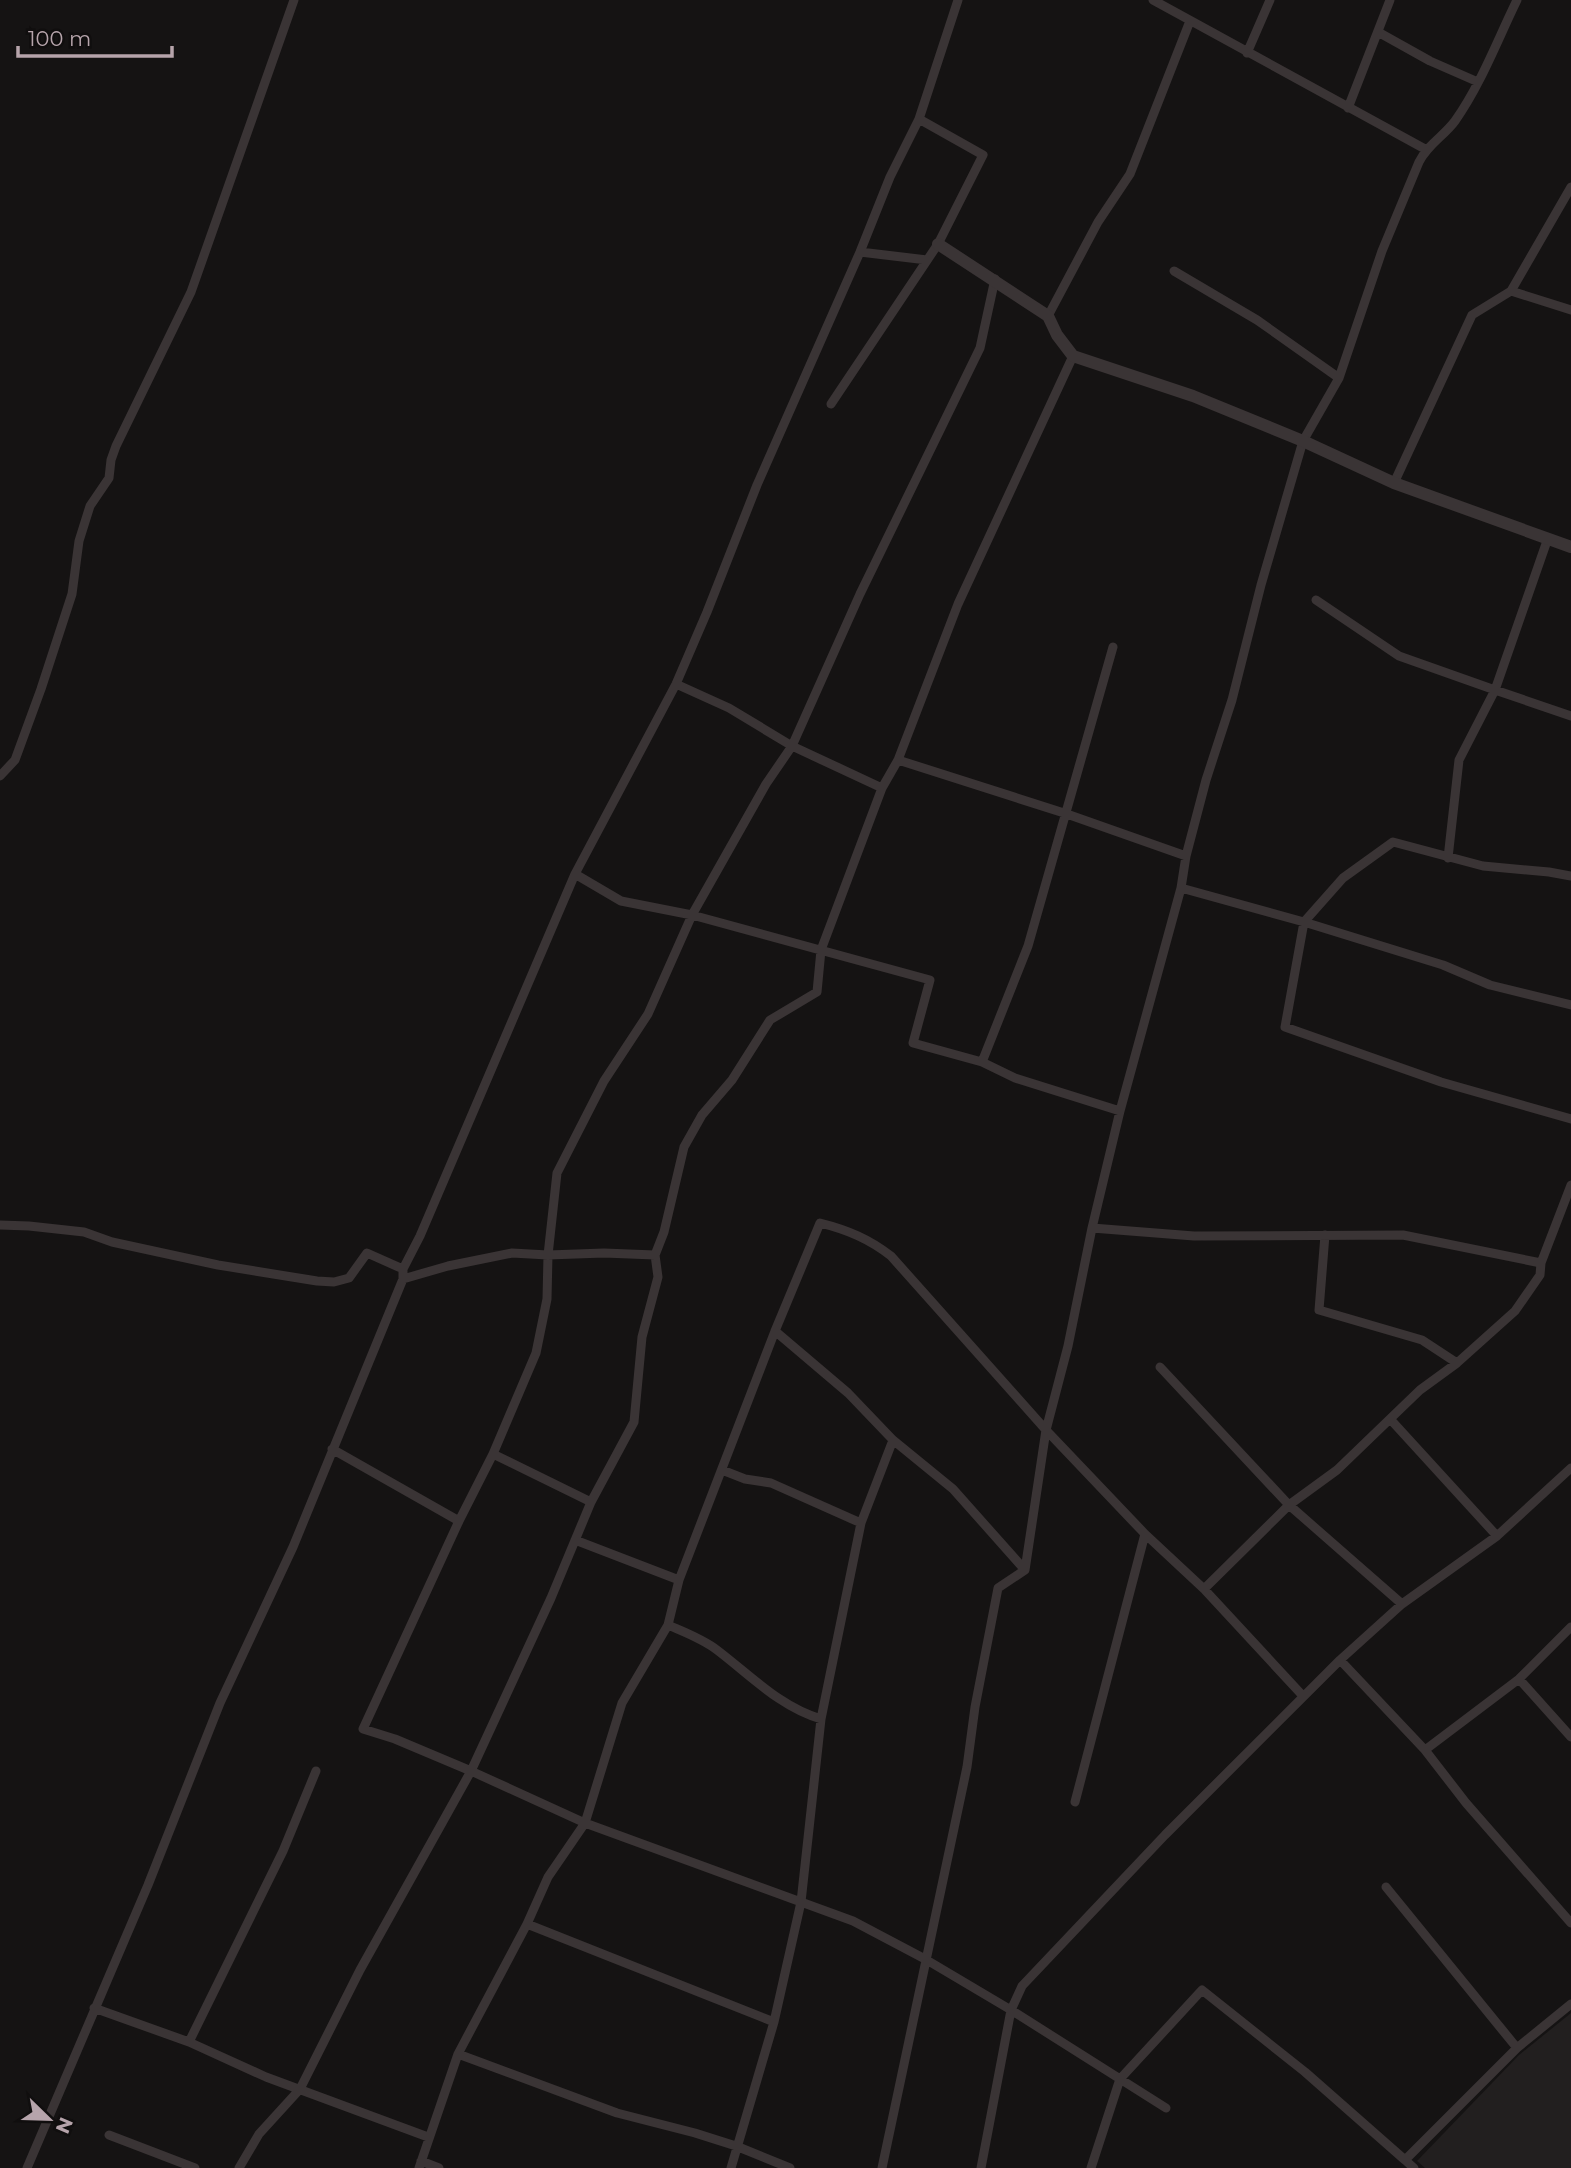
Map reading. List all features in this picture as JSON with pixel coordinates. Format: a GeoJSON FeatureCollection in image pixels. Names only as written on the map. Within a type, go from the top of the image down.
{"type":"FeatureCollection","features":[{"type":"Feature","properties":{"kind":"street"},"geometry":{"type":"LineString","coordinates":[[0,776],[15,760],[41,689],[72,593],[79,541],[90,506],[109,478],[116,446],[191,292],[294,0]]}},
{"type":"Feature","properties":{"kind":"street"},"geometry":{"type":"LineString","coordinates":[[27,2168],[148,1885],[220,1703],[293,1547],[332,1449],[372,1360],[403,1274],[575,874],[676,684],[708,612],[757,485],[860,252],[890,177],[919,119],[958,0]]}},
{"type":"Feature","properties":{"kind":"street"},"geometry":{"type":"LineString","coordinates":[[1153,0],[1425,149]]}},
{"type":"Feature","properties":{"kind":"street"},"geometry":{"type":"LineString","coordinates":[[1247,53],[1270,0]]}},
{"type":"Feature","properties":{"kind":"street"},"geometry":{"type":"LineString","coordinates":[[1348,108],[1390,0]]}},
{"type":"Feature","properties":{"kind":"street"},"geometry":{"type":"LineString","coordinates":[[882,2168],[967,1767],[975,1707],[998,1588],[1025,1570],[1046,1430],[1068,1346],[1119,1111],[1181,888],[1186,856],[1206,780],[1232,700],[1261,585],[1303,441],[1339,378],[1382,251],[1425,149],[1453,124],[1478,82],[1517,0]]}},
{"type":"Feature","properties":{"kind":"street"},"geometry":{"type":"LineString","coordinates":[[1048,316],[1098,222],[1130,174],[1190,21]]}},
{"type":"Feature","properties":{"kind":"street"},"geometry":{"type":"LineString","coordinates":[[1378,32],[1430,61],[1478,82]]}},
{"type":"Feature","properties":{"kind":"street"},"geometry":{"type":"LineString","coordinates":[[831,404],[937,244],[983,155],[919,119]]}},
{"type":"Feature","properties":{"kind":"street"},"geometry":{"type":"LineString","coordinates":[[1394,483],[1472,315],[1511,292],[1571,187]]}},
{"type":"Feature","properties":{"kind":"street"},"geometry":{"type":"LineString","coordinates":[[937,244],[995,279],[1048,316],[1057,335],[1073,356],[1193,396],[1303,441],[1394,483],[1571,547]]}},
{"type":"Feature","properties":{"kind":"street"},"geometry":{"type":"LineString","coordinates":[[860,252],[927,260]]}},
{"type":"Feature","properties":{"kind":"street"},"geometry":{"type":"LineString","coordinates":[[1174,271],[1257,320],[1339,378]]}},
{"type":"Feature","properties":{"kind":"street"},"geometry":{"type":"LineString","coordinates":[[995,279],[980,348],[860,594],[792,746],[766,784],[692,915],[648,1014],[604,1081],[557,1172],[548,1255],[547,1299],[536,1353],[494,1454],[459,1521],[363,1729],[396,1739],[585,1823],[853,1921],[925,1959],[1166,2108]]}},
{"type":"Feature","properties":{"kind":"street"},"geometry":{"type":"LineString","coordinates":[[1511,292],[1571,310]]}},
{"type":"Feature","properties":{"kind":"street"},"geometry":{"type":"LineString","coordinates":[[239,2168],[259,2134],[300,2090],[360,1970],[471,1771],[551,1598],[591,1502],[634,1422],[642,1337],[658,1277],[655,1255],[664,1232],[684,1147],[702,1115],[732,1080],[769,1020],[817,992],[821,950],[882,788],[898,760],[958,604],[1073,356]]}},
{"type":"Feature","properties":{"kind":"street"},"geometry":{"type":"LineString","coordinates":[[1448,858],[1459,760],[1495,690],[1548,538]]}},
{"type":"Feature","properties":{"kind":"street"},"geometry":{"type":"LineString","coordinates":[[1316,600],[1399,656],[1571,716]]}},
{"type":"Feature","properties":{"kind":"street"},"geometry":{"type":"LineString","coordinates":[[982,1062],[1028,946],[1113,647]]}},
{"type":"Feature","properties":{"kind":"street"},"geometry":{"type":"LineString","coordinates":[[676,684],[729,708],[792,746],[882,788]]}},
{"type":"Feature","properties":{"kind":"street"},"geometry":{"type":"LineString","coordinates":[[898,760],[1064,813],[1186,856]]}},
{"type":"Feature","properties":{"kind":"street"},"geometry":{"type":"LineString","coordinates":[[1571,876],[1483,866],[1394,842],[1343,878],[1304,922],[1285,1027],[1441,1082],[1571,1119]]}},
{"type":"Feature","properties":{"kind":"street"},"geometry":{"type":"LineString","coordinates":[[575,874],[621,901],[692,915],[930,980],[914,1043],[982,1062],[1015,1079],[1119,1111]]}},
{"type":"Feature","properties":{"kind":"street"},"geometry":{"type":"LineString","coordinates":[[1181,888],[1443,965],[1490,985],[1571,1005]]}},
{"type":"Feature","properties":{"kind":"street"},"geometry":{"type":"LineString","coordinates":[[1204,1589],[1289,1505],[1337,1470],[1420,1390],[1457,1363],[1515,1311],[1540,1275],[1541,1262],[1571,1185]]}},
{"type":"Feature","properties":{"kind":"street"},"geometry":{"type":"LineString","coordinates":[[439,2168],[420,2165],[458,2053],[527,1924],[548,1877],[585,1823],[622,1703],[668,1625],[680,1580],[820,1223],[850,1231],[891,1256],[1046,1430],[1145,1534],[1204,1589],[1303,1696]]}},
{"type":"Feature","properties":{"kind":"street"},"geometry":{"type":"LineString","coordinates":[[0,1225],[84,1232],[112,1242],[218,1265],[334,1282],[349,1278],[367,1253],[403,1274],[512,1253],[548,1255],[604,1252],[655,1255]]}},
{"type":"Feature","properties":{"kind":"street"},"geometry":{"type":"LineString","coordinates":[[1092,1228],[1194,1236],[1403,1235],[1541,1262]]}},
{"type":"Feature","properties":{"kind":"street"},"geometry":{"type":"LineString","coordinates":[[1325,1235],[1319,1310],[1423,1340],[1457,1363]]}},
{"type":"Feature","properties":{"kind":"street"},"geometry":{"type":"LineString","coordinates":[[775,1332],[848,1393],[893,1440],[953,1489],[1025,1570]]}},
{"type":"Feature","properties":{"kind":"street"},"geometry":{"type":"LineString","coordinates":[[1160,1367],[1289,1505],[1402,1604]]}},
{"type":"Feature","properties":{"kind":"street"},"geometry":{"type":"LineString","coordinates":[[1391,1420],[1497,1536]]}},
{"type":"Feature","properties":{"kind":"street"},"geometry":{"type":"LineString","coordinates":[[731,2168],[774,2022],[801,1902],[821,1719],[861,1523],[893,1440]]}},
{"type":"Feature","properties":{"kind":"street"},"geometry":{"type":"LineString","coordinates":[[332,1449],[459,1521]]}},
{"type":"Feature","properties":{"kind":"street"},"geometry":{"type":"LineString","coordinates":[[494,1454],[591,1502]]}},
{"type":"Feature","properties":{"kind":"street"},"geometry":{"type":"LineString","coordinates":[[981,2168],[1010,2010],[1022,1986],[1166,1835],[1340,1660],[1402,1604],[1497,1536],[1571,1468]]}},
{"type":"Feature","properties":{"kind":"street"},"geometry":{"type":"LineString","coordinates":[[722,1470],[745,1479],[771,1483],[861,1523]]}},
{"type":"Feature","properties":{"kind":"street"},"geometry":{"type":"LineString","coordinates":[[1075,1802],[1145,1534]]}},
{"type":"Feature","properties":{"kind":"street"},"geometry":{"type":"LineString","coordinates":[[575,1540],[680,1580]]}},
{"type":"Feature","properties":{"kind":"street"},"geometry":{"type":"LineString","coordinates":[[668,1625],[715,1648],[787,1704],[821,1719]]}},
{"type":"Feature","properties":{"kind":"street"},"geometry":{"type":"LineString","coordinates":[[1425,1750],[1518,1679],[1571,1627]]}},
{"type":"Feature","properties":{"kind":"street"},"geometry":{"type":"LineString","coordinates":[[1340,1660],[1425,1750],[1466,1802],[1571,1923]]}},
{"type":"Feature","properties":{"kind":"street"},"geometry":{"type":"LineString","coordinates":[[1518,1679],[1571,1737]]}},
{"type":"Feature","properties":{"kind":"street"},"geometry":{"type":"LineString","coordinates":[[188,2042],[283,1851],[316,1772]]}},
{"type":"Feature","properties":{"kind":"street"},"geometry":{"type":"LineString","coordinates":[[1387,1886],[1517,2048]]}},
{"type":"Feature","properties":{"kind":"street"},"geometry":{"type":"LineString","coordinates":[[527,1924],[774,2022]]}},
{"type":"Feature","properties":{"kind":"street"},"geometry":{"type":"LineString","coordinates":[[1091,2168],[1120,2079],[1202,1990],[1305,2072],[1414,2168]]}},
{"type":"Feature","properties":{"kind":"street"},"geometry":{"type":"LineString","coordinates":[[1405,2160],[1517,2048],[1571,2004]]}},
{"type":"Feature","properties":{"kind":"street"},"geometry":{"type":"LineString","coordinates":[[94,2008],[188,2042],[300,2090],[429,2137]]}},
{"type":"Feature","properties":{"kind":"street"},"geometry":{"type":"LineString","coordinates":[[458,2053],[617,2113],[736,2146],[790,2168]]}},
{"type":"Feature","properties":{"kind":"street"},"geometry":{"type":"LineString","coordinates":[[109,2135],[195,2168]]}},
{"type":"Feature","properties":{"kind":"shaded area"},"geometry":{"type":"Polygon","coordinates":[[[1571,2013],[1571,2168],[1425,2168],[1417,2161],[1519,2055],[1571,2013]]]}}]}
